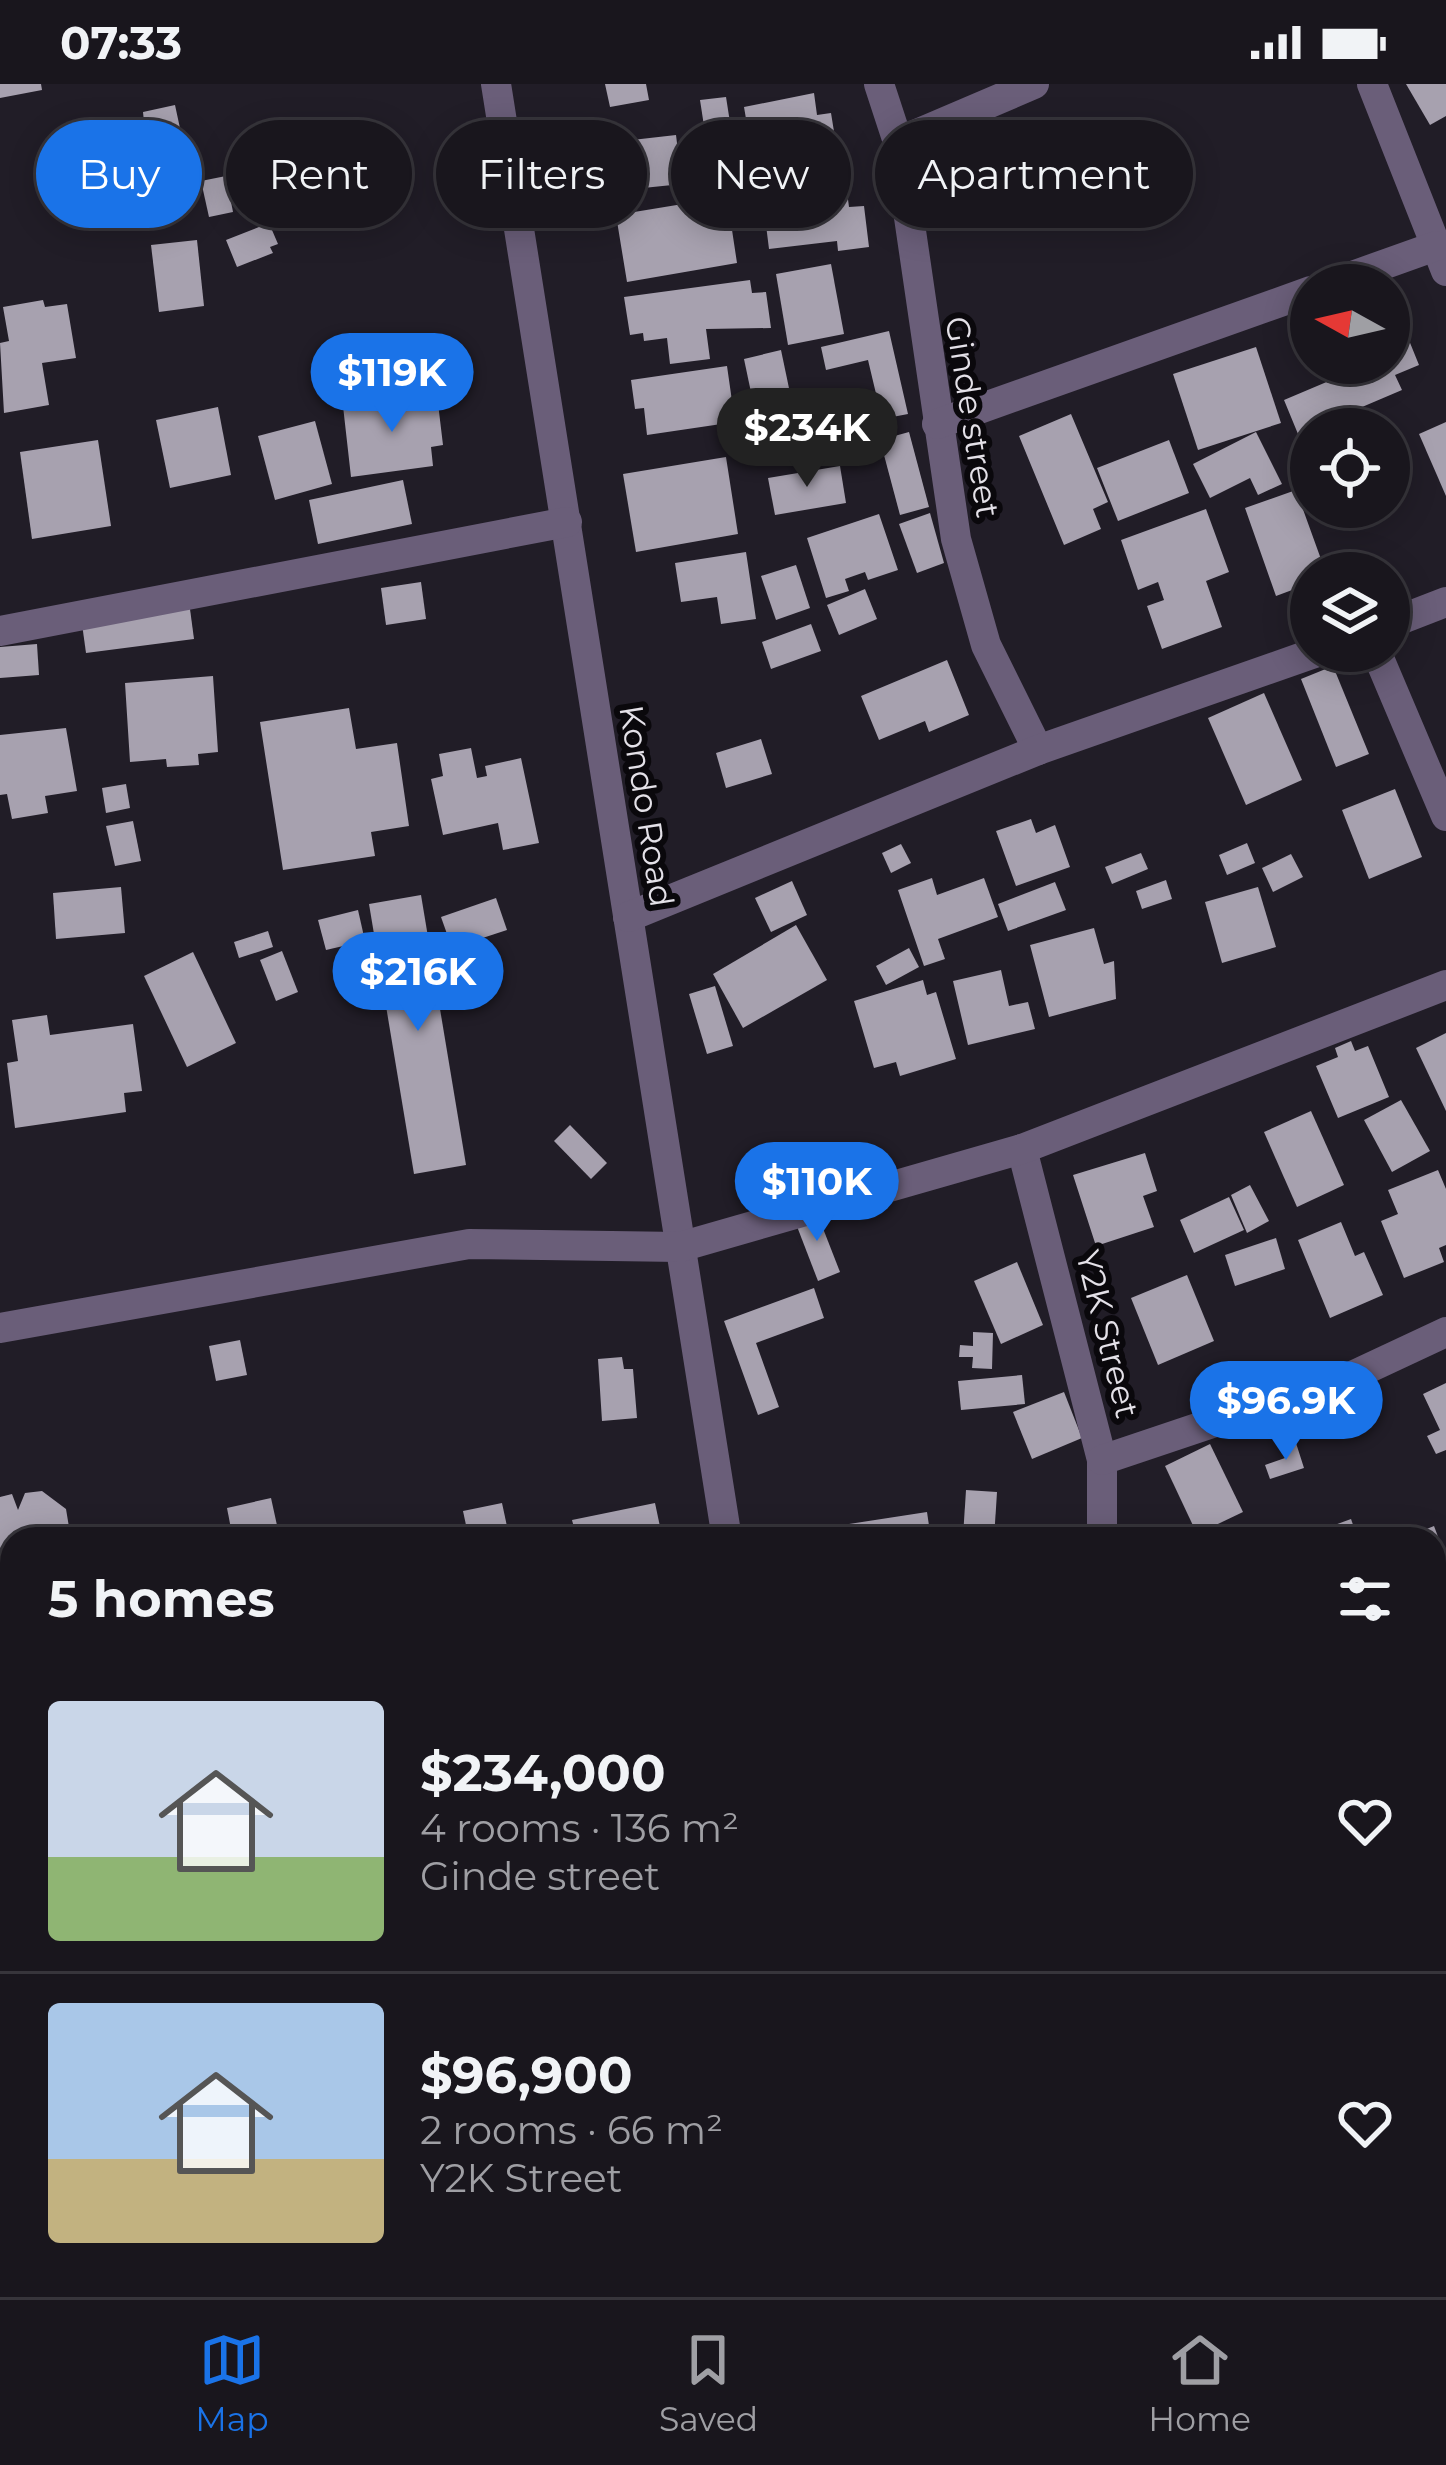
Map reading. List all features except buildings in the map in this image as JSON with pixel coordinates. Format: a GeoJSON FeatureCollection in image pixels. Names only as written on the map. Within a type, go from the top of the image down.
{"type":"FeatureCollection","features":[{"type":"Feature","properties":{"kind":"street","name":"Kondo Road"},"geometry":{"type":"LineString","coordinates":[[496,84],[726,1527]]}},
{"type":"Feature","properties":{"kind":"street","name":"Ginde street"},"geometry":{"type":"LineString","coordinates":[[879,84],[891,120]]}},
{"type":"Feature","properties":{"kind":"street"},"geometry":{"type":"LineString","coordinates":[[950,120],[1034,84]]}},
{"type":"Feature","properties":{"kind":"street"},"geometry":{"type":"LineString","coordinates":[[1372,84],[1441,258],[1410,265]]}},
{"type":"Feature","properties":{"kind":"street","name":"Ginde street"},"geometry":{"type":"LineString","coordinates":[[910,228],[956,539],[986,645],[1038,750]]}},
{"type":"Feature","properties":{"kind":"street"},"geometry":{"type":"LineString","coordinates":[[937,424],[1290,298]]}},
{"type":"Feature","properties":{"kind":"street"},"geometry":{"type":"LineString","coordinates":[[0,631],[567,522]]}},
{"type":"Feature","properties":{"kind":"street"},"geometry":{"type":"LineString","coordinates":[[1410,616],[1446,602]]}},
{"type":"Feature","properties":{"kind":"street"},"geometry":{"type":"LineString","coordinates":[[628,917],[1038,750],[1290,662]]}},
{"type":"Feature","properties":{"kind":"street"},"geometry":{"type":"LineString","coordinates":[[1385,672],[1446,816]]}},
{"type":"Feature","properties":{"kind":"street"},"geometry":{"type":"LineString","coordinates":[[0,1328],[470,1244],[680,1247],[1022,1149],[1446,985]]}},
{"type":"Feature","properties":{"kind":"street","name":"Y2K Street"},"geometry":{"type":"LineString","coordinates":[[1022,1149],[1102,1460],[1102,1527]]}},
{"type":"Feature","properties":{"kind":"street"},"geometry":{"type":"LineString","coordinates":[[1102,1460],[1352,1376],[1446,1332]]}}]}
